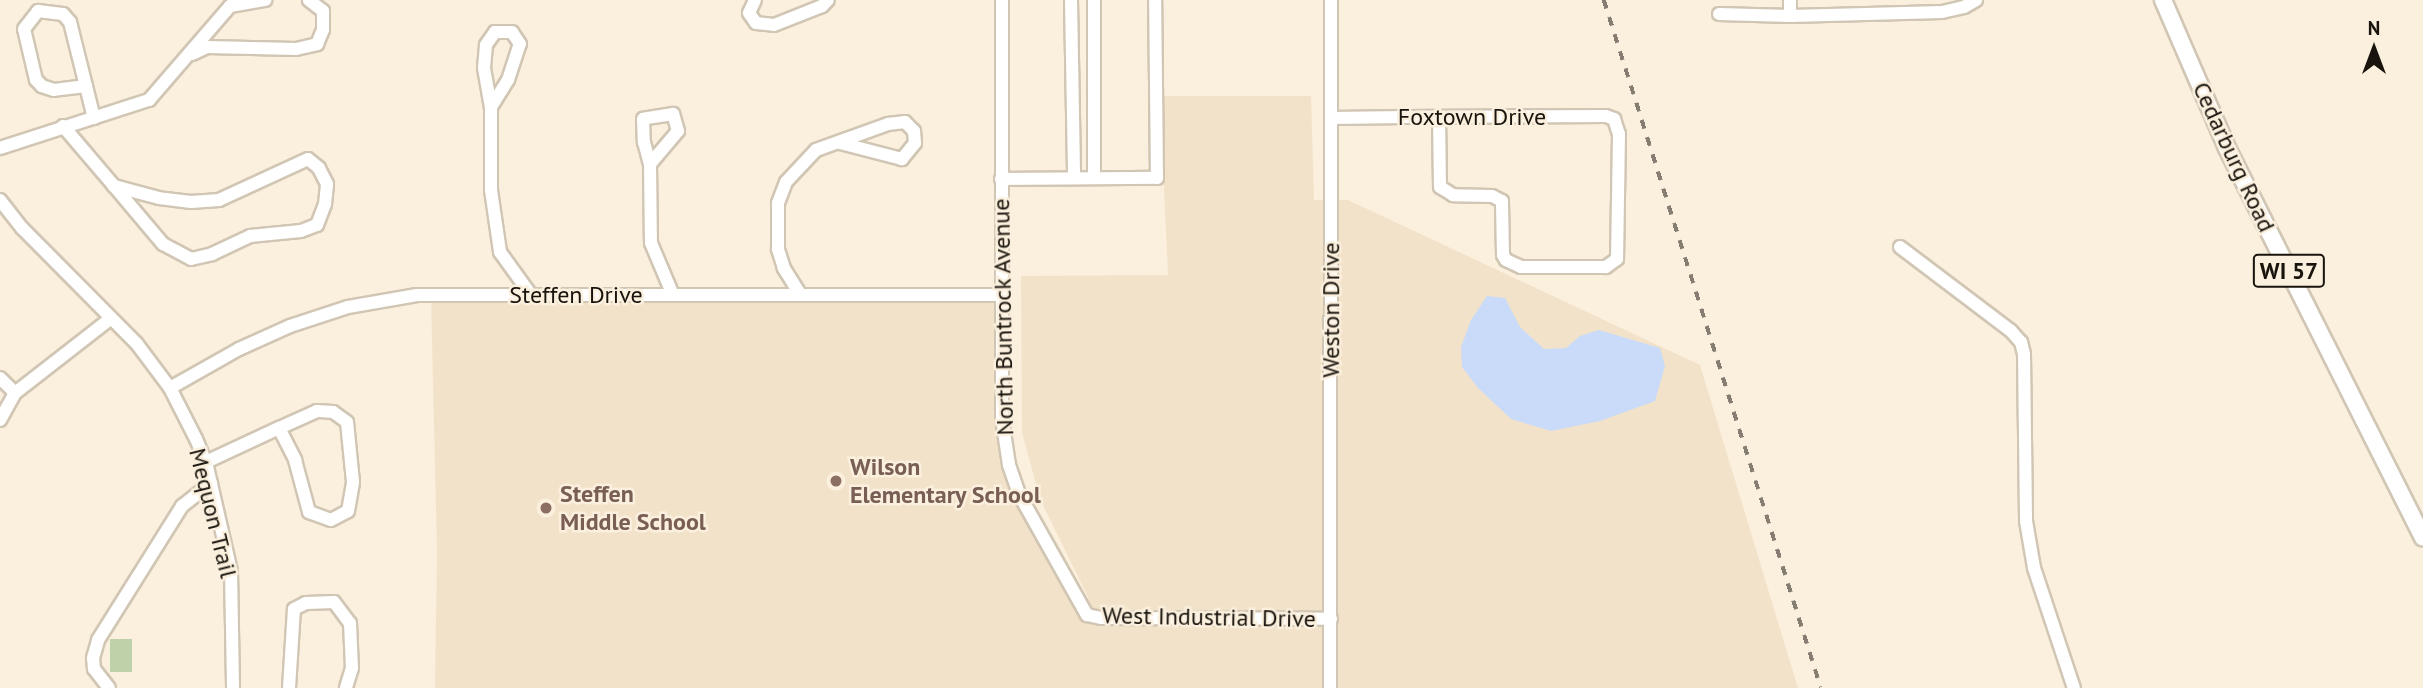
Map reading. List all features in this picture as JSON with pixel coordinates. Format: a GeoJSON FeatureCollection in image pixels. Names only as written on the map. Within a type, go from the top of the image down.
{"type":"FeatureCollection","features":[{"type":"Feature","properties":{"kind":"main road","name":"Cedarburg Road"},"geometry":{"type":"LineString","coordinates":[[2163,0],[2227,148],[2423,537]]}},
{"type":"Feature","properties":{"kind":"street"},"geometry":{"type":"LineString","coordinates":[[0,148],[149,100],[230,6],[265,0]]}},
{"type":"Feature","properties":{"kind":"street"},"geometry":{"type":"LineString","coordinates":[[188,56],[207,47],[296,48],[317,44],[323,30],[323,11],[309,0]]}},
{"type":"Feature","properties":{"kind":"street"},"geometry":{"type":"LineString","coordinates":[[755,0],[749,13],[757,23],[774,25],[822,6],[828,0]]}},
{"type":"Feature","properties":{"kind":"street","name":"North Buntrock Avenue"},"geometry":{"type":"LineString","coordinates":[[1002,0],[1002,419],[1009,465],[1019,494],[1087,615]]}},
{"type":"Feature","properties":{"kind":"street"},"geometry":{"type":"LineString","coordinates":[[1071,0],[1074,178]]}},
{"type":"Feature","properties":{"kind":"street"},"geometry":{"type":"LineString","coordinates":[[1094,0],[1094,178]]}},
{"type":"Feature","properties":{"kind":"street"},"geometry":{"type":"LineString","coordinates":[[1001,179],[1157,178],[1156,0]]}},
{"type":"Feature","properties":{"kind":"street","name":"Weston Drive"},"geometry":{"type":"LineString","coordinates":[[1330,688],[1331,0]]}},
{"type":"Feature","properties":{"kind":"street"},"geometry":{"type":"LineString","coordinates":[[1790,0],[1790,16]]}},
{"type":"Feature","properties":{"kind":"street"},"geometry":{"type":"LineString","coordinates":[[1719,14],[1790,16],[1942,12],[1964,7],[1976,0]]}},
{"type":"Feature","properties":{"kind":"street"},"geometry":{"type":"LineString","coordinates":[[86,86],[54,90],[42,86],[36,80],[24,29],[38,11],[63,15],[70,22],[86,86],[94,118]]}},
{"type":"Feature","properties":{"kind":"street"},"geometry":{"type":"LineString","coordinates":[[491,107],[508,80],[520,44],[512,32],[495,32],[486,45],[484,68],[491,107],[491,190],[500,252],[531,295]]}},
{"type":"Feature","properties":{"kind":"street","name":"Foxtown Drive"},"geometry":{"type":"LineString","coordinates":[[1331,118],[1439,117],[1606,116],[1614,119],[1619,134],[1617,259],[1606,267],[1521,267],[1506,260],[1503,255],[1502,201],[1492,196],[1453,195],[1440,187],[1439,117]]}},
{"type":"Feature","properties":{"kind":"street"},"geometry":{"type":"LineString","coordinates":[[800,295],[778,249],[778,203],[786,182],[816,149],[840,143],[888,124],[905,122],[914,131],[915,144],[902,159],[840,143]]}},
{"type":"Feature","properties":{"kind":"street"},"geometry":{"type":"LineString","coordinates":[[63,126],[114,187],[163,244],[191,259],[212,254],[250,236],[301,231],[317,225],[325,204],[327,184],[319,168],[308,159],[219,200],[191,202],[159,198],[114,187]]}},
{"type":"Feature","properties":{"kind":"street"},"geometry":{"type":"LineString","coordinates":[[650,164],[651,243],[673,295]]}},
{"type":"Feature","properties":{"kind":"street","name":"Mequon Trail"},"geometry":{"type":"LineString","coordinates":[[0,200],[110,319],[137,344],[170,388],[206,462],[231,571],[233,688]]}},
{"type":"Feature","properties":{"kind":"street"},"geometry":{"type":"LineString","coordinates":[[1900,247],[2011,331],[2021,342],[2024,354],[2026,521],[2034,568],[2074,688]]}},
{"type":"Feature","properties":{"kind":"street","name":"Steffen Drive"},"geometry":{"type":"LineString","coordinates":[[170,388],[239,349],[290,326],[348,307],[417,295],[1001,295]]}},
{"type":"Feature","properties":{"kind":"street"},"geometry":{"type":"LineString","coordinates":[[0,420],[15,393],[110,319]]}},
{"type":"Feature","properties":{"kind":"street"},"geometry":{"type":"LineString","coordinates":[[0,378],[15,393]]}},
{"type":"Feature","properties":{"kind":"street"},"geometry":{"type":"LineString","coordinates":[[206,462],[279,428],[317,411],[332,412],[347,422],[353,482],[348,511],[331,520],[309,512],[295,460],[279,428]]}},
{"type":"Feature","properties":{"kind":"street"},"geometry":{"type":"LineString","coordinates":[[109,688],[94,669],[93,658],[98,640],[182,506],[211,483]]}},
{"type":"Feature","properties":{"kind":"street"},"geometry":{"type":"LineString","coordinates":[[289,688],[293,608],[306,603],[334,602],[350,623],[352,668],[346,688]]}},
{"type":"Feature","properties":{"kind":"street","name":"West Industrial Drive"},"geometry":{"type":"LineString","coordinates":[[1087,615],[1101,618],[1331,620]]}},
{"type":"Feature","properties":{"kind":"shaded area"},"geometry":{"type":"Polygon","coordinates":[[[1164,96],[1311,96],[1314,200],[1348,200],[1700,365],[1798,688],[435,688],[437,551],[431,295],[1001,295],[1009,465],[1088,613],[1088,597],[1040,499],[1022,432],[1021,276],[1168,275],[1164,96]]]}},
{"type":"Feature","properties":{"kind":"green space"},"geometry":{"type":"Polygon","coordinates":[[[110,639],[132,639],[132,672],[110,672],[110,639]]]}},
{"type":"Feature","properties":{"kind":"water"},"geometry":{"type":"Polygon","coordinates":[[[1487,296],[1505,298],[1520,327],[1544,349],[1566,348],[1580,336],[1599,330],[1660,348],[1665,366],[1655,401],[1600,421],[1551,431],[1511,419],[1478,388],[1462,367],[1461,347],[1471,320],[1487,296]]]}},
{"type":"Feature","properties":{"kind":"railway"},"geometry":{"type":"LineString","coordinates":[[1604,0],[1821,688]]}},
{"type":"Feature","properties":{"kind":"place","name":"Wilson Elementary School"},"geometry":{"type":"Point","coordinates":[836,481]}},
{"type":"Feature","properties":{"kind":"place","name":"Steffen Middle School"},"geometry":{"type":"Point","coordinates":[546,508]}}]}
